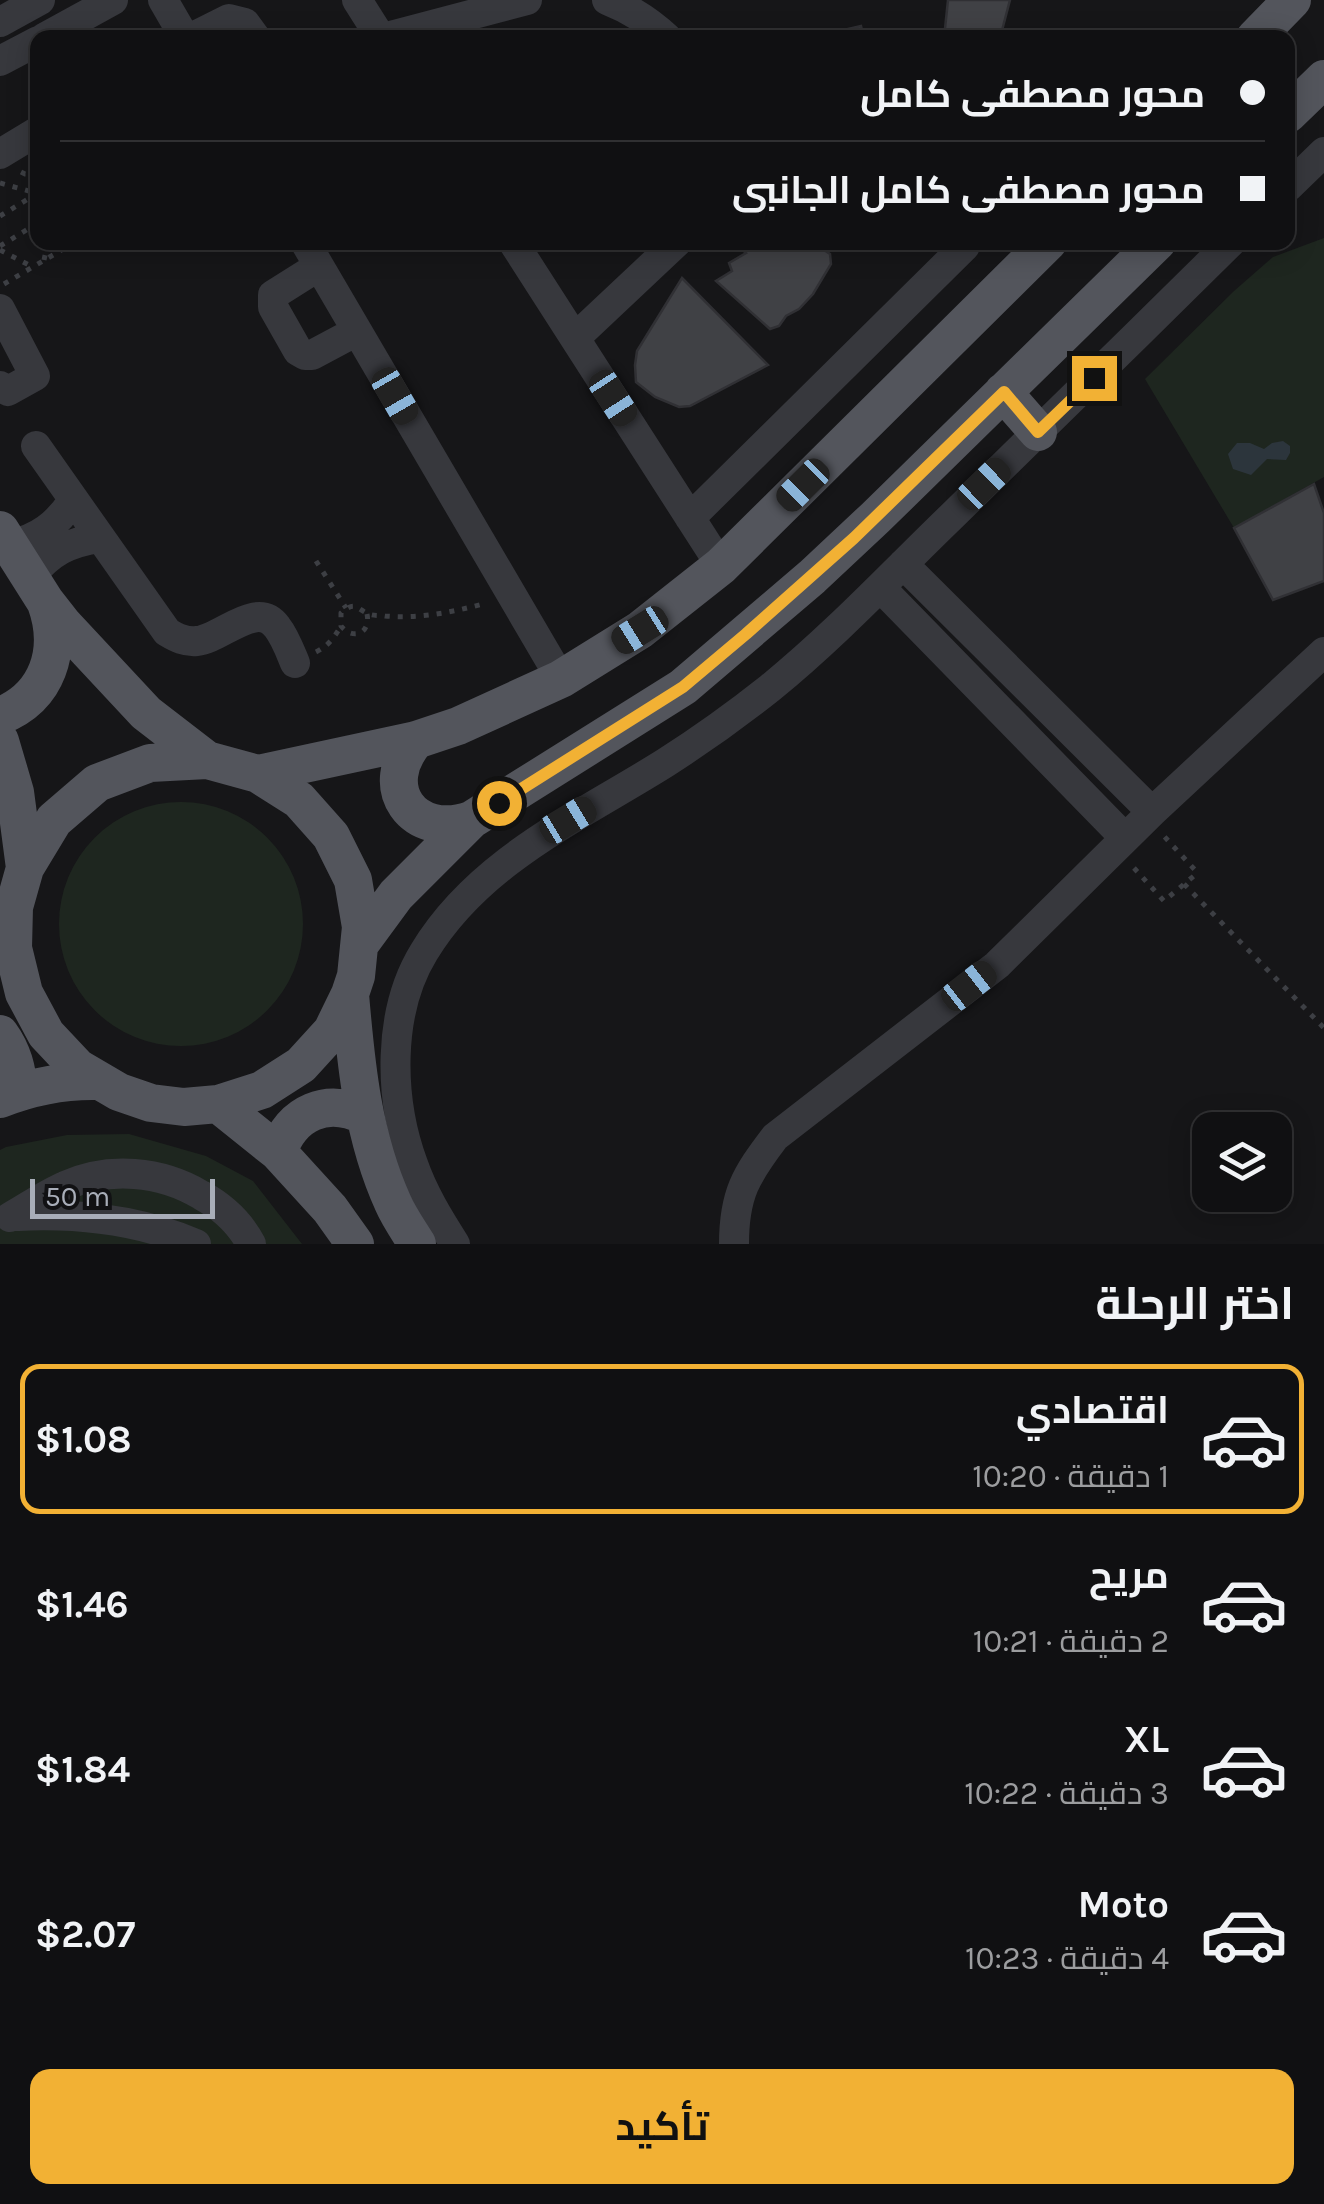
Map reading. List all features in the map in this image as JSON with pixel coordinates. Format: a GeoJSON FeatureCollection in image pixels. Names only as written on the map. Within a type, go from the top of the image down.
{"type":"FeatureCollection","features":[{"type":"Feature","properties":{"kind":"main road"},"geometry":{"type":"LineString","coordinates":[[1262,30],[1292,0]]}},
{"type":"Feature","properties":{"kind":"main road"},"geometry":{"type":"LineString","coordinates":[[1295,107],[1324,79]]}},
{"type":"Feature","properties":{"kind":"main road"},"geometry":{"type":"LineString","coordinates":[[258,774],[416,740],[458,726],[561,679],[640,630],[721,566],[1040,250]]}},
{"type":"Feature","properties":{"kind":"main road"},"geometry":{"type":"LineString","coordinates":[[416,740],[404,754],[399,771],[399,789],[406,805],[419,818],[436,826],[454,826],[471,820],[683,687],[875,518],[1148,250]]}},
{"type":"Feature","properties":{"kind":"main road"},"geometry":{"type":"LineString","coordinates":[[1004,392],[1038,432]]}},
{"type":"Feature","properties":{"kind":"main road"},"geometry":{"type":"LineString","coordinates":[[5,538],[63,624],[146,713],[207,760]]}},
{"type":"Feature","properties":{"kind":"main road"},"geometry":{"type":"LineString","coordinates":[[0,716],[29,698],[48,670],[53,653],[52,618],[38,589]]}},
{"type":"Feature","properties":{"kind":"main road"},"geometry":{"type":"LineString","coordinates":[[0,741],[16,792],[25,868]]}},
{"type":"Feature","properties":{"kind":"main road"},"geometry":{"type":"LineString","coordinates":[[207,760],[258,774],[299,800],[332,836],[353,880],[361,927],[356,976],[350,994],[332,1031],[300,1065],[262,1090],[218,1104],[184,1106],[151,1103],[118,1092],[78,1068],[46,1034],[7,954],[25,868],[54,820],[97,783],[150,762],[207,760]]}},
{"type":"Feature","properties":{"kind":"main road"},"geometry":{"type":"LineString","coordinates":[[360,944],[396,895],[471,820]]}},
{"type":"Feature","properties":{"kind":"main road"},"geometry":{"type":"LineString","coordinates":[[350,994],[357,1069],[372,1148],[394,1206],[417,1244]]}},
{"type":"Feature","properties":{"kind":"main road"},"geometry":{"type":"LineString","coordinates":[[0,1034],[17,1068],[10,1095],[60,1082],[99,1081]]}},
{"type":"Feature","properties":{"kind":"main road"},"geometry":{"type":"LineString","coordinates":[[218,1104],[278,1152],[330,1209],[354,1244]]}},
{"type":"Feature","properties":{"kind":"main road"},"geometry":{"type":"LineString","coordinates":[[278,1152],[296,1121],[318,1110],[342,1108],[365,1116]]}},
{"type":"Feature","properties":{"kind":"street"},"geometry":{"type":"LineString","coordinates":[[0,22],[40,0]]}},
{"type":"Feature","properties":{"kind":"street"},"geometry":{"type":"LineString","coordinates":[[58,30],[113,0]]}},
{"type":"Feature","properties":{"kind":"street"},"geometry":{"type":"LineString","coordinates":[[163,0],[183,30]]}},
{"type":"Feature","properties":{"kind":"street"},"geometry":{"type":"LineString","coordinates":[[357,0],[377,30]]}},
{"type":"Feature","properties":{"kind":"street"},"geometry":{"type":"LineString","coordinates":[[413,30],[527,0]]}},
{"type":"Feature","properties":{"kind":"street"},"geometry":{"type":"LineString","coordinates":[[607,0],[659,30]]}},
{"type":"Feature","properties":{"kind":"street"},"geometry":{"type":"LineString","coordinates":[[204,30],[229,18],[245,23],[250,30]]}},
{"type":"Feature","properties":{"kind":"street"},"geometry":{"type":"LineString","coordinates":[[0,61],[30,45]]}},
{"type":"Feature","properties":{"kind":"street"},"geometry":{"type":"LineString","coordinates":[[0,154],[30,136]]}},
{"type":"Feature","properties":{"kind":"street"},"geometry":{"type":"LineString","coordinates":[[1295,181],[1324,152]]}},
{"type":"Feature","properties":{"kind":"street"},"geometry":{"type":"LineString","coordinates":[[518,250],[721,566]]}},
{"type":"Feature","properties":{"kind":"street"},"geometry":{"type":"LineString","coordinates":[[574,338],[668,250]]}},
{"type":"Feature","properties":{"kind":"street"},"geometry":{"type":"LineString","coordinates":[[690,518],[961,250]]}},
{"type":"Feature","properties":{"kind":"street"},"geometry":{"type":"LineString","coordinates":[[455,1244],[413,1164],[397,1092],[396,1055],[408,988],[422,954],[447,918],[491,874],[568,820],[718,727],[814,652],[1223,250]]}},
{"type":"Feature","properties":{"kind":"street"},"geometry":{"type":"LineString","coordinates":[[357,331],[305,355],[298,351],[273,307],[273,295],[312,254],[561,679]]}},
{"type":"Feature","properties":{"kind":"street"},"geometry":{"type":"LineString","coordinates":[[0,309],[35,376],[10,390],[0,386]]}},
{"type":"Feature","properties":{"kind":"street"},"geometry":{"type":"LineString","coordinates":[[36,446],[167,632],[180,639],[208,639],[260,617],[277,626],[295,662]]}},
{"type":"Feature","properties":{"kind":"street"},"geometry":{"type":"LineString","coordinates":[[5,538],[29,540],[47,530],[73,500]]}},
{"type":"Feature","properties":{"kind":"street"},"geometry":{"type":"LineString","coordinates":[[38,589],[43,560],[79,540],[100,538]]}},
{"type":"Feature","properties":{"kind":"street"},"geometry":{"type":"LineString","coordinates":[[903,564],[1135,828]]}},
{"type":"Feature","properties":{"kind":"street"},"geometry":{"type":"LineString","coordinates":[[880,588],[1135,828]]}},
{"type":"Feature","properties":{"kind":"street"},"geometry":{"type":"LineString","coordinates":[[734,1244],[734,1216],[748,1173],[776,1137],[997,965],[1135,828],[1324,652]]}},
{"type":"Feature","properties":{"kind":"street"},"geometry":{"type":"LineString","coordinates":[[5,1218],[67,1185],[105,1174],[145,1174],[183,1184],[217,1204],[245,1232],[251,1244]]}},
{"type":"Feature","properties":{"kind":"street"},"geometry":{"type":"LineString","coordinates":[[5,1218],[49,1214],[119,1221],[196,1244]]}},
{"type":"Feature","properties":{"kind":"path"},"geometry":{"type":"LineString","coordinates":[[0,183],[30,191]]}},
{"type":"Feature","properties":{"kind":"path"},"geometry":{"type":"LineString","coordinates":[[0,216],[30,198]]}},
{"type":"Feature","properties":{"kind":"path"},"geometry":{"type":"LineString","coordinates":[[30,229],[0,248],[33,267]]}},
{"type":"Feature","properties":{"kind":"path"},"geometry":{"type":"LineString","coordinates":[[44,260],[46,250]]}},
{"type":"Feature","properties":{"kind":"path"},"geometry":{"type":"LineString","coordinates":[[0,286],[58,250]]}},
{"type":"Feature","properties":{"kind":"path"},"geometry":{"type":"LineString","coordinates":[[316,561],[346,608]]}},
{"type":"Feature","properties":{"kind":"path"},"geometry":{"type":"LineString","coordinates":[[367,614],[366,628],[360,634],[352,635],[340,626],[346,608],[358,606],[367,614],[428,616],[459,611],[510,592]]}},
{"type":"Feature","properties":{"kind":"path"},"geometry":{"type":"LineString","coordinates":[[1135,828],[1196,870],[1164,901],[1135,828]]}},
{"type":"Feature","properties":{"kind":"path"},"geometry":{"type":"LineString","coordinates":[[1184,884],[1324,1028]]}},
{"type":"Feature","properties":{"kind":"shaded area"},"geometry":{"type":"Polygon","coordinates":[[[1324,238],[1324,477],[1234,528],[1145,379],[1273,257],[1324,238]]]}},
{"type":"Feature","properties":{"kind":"shaded area"},"geometry":{"type":"Polygon","coordinates":[[[1283,441],[1290,446],[1286,460],[1267,459],[1251,475],[1233,469],[1228,454],[1237,443],[1264,449],[1283,441]]]}},
{"type":"Feature","properties":{"kind":"shaded area"},"geometry":{"type":"Polygon","coordinates":[[[181,802],[228,811],[267,838],[294,877],[303,924],[294,971],[267,1010],[228,1037],[181,1046],[134,1037],[95,1010],[68,971],[59,924],[68,877],[95,838],[134,811],[181,802]]]}},
{"type":"Feature","properties":{"kind":"shaded area"},"geometry":{"type":"Polygon","coordinates":[[[129,1134],[206,1156],[253,1181],[302,1244],[0,1244],[0,1150],[67,1135],[129,1134]]]}},
{"type":"Feature","properties":{"kind":"building"},"geometry":{"type":"Polygon","coordinates":[[[948,0],[1010,0],[1002,30],[945,30],[948,0]]]}},
{"type":"Feature","properties":{"kind":"building"},"geometry":{"type":"Polygon","coordinates":[[[743,250],[824,250],[830,254],[831,264],[799,309],[770,329],[716,281],[732,271],[729,263],[746,253],[743,250]]]}},
{"type":"Feature","properties":{"kind":"building"},"geometry":{"type":"Polygon","coordinates":[[[682,278],[768,365],[690,406],[679,407],[655,397],[636,382],[635,365],[637,351],[682,278]]]}},
{"type":"Feature","properties":{"kind":"building"},"geometry":{"type":"Polygon","coordinates":[[[1314,484],[1324,513],[1324,581],[1273,600],[1234,528],[1314,484]]]}},
{"type":"Feature","properties":{"kind":"route"},"geometry":{"type":"LineString","coordinates":[[499,803],[683,687],[854,538],[1004,392],[1038,432],[1094,378]]}}]}
